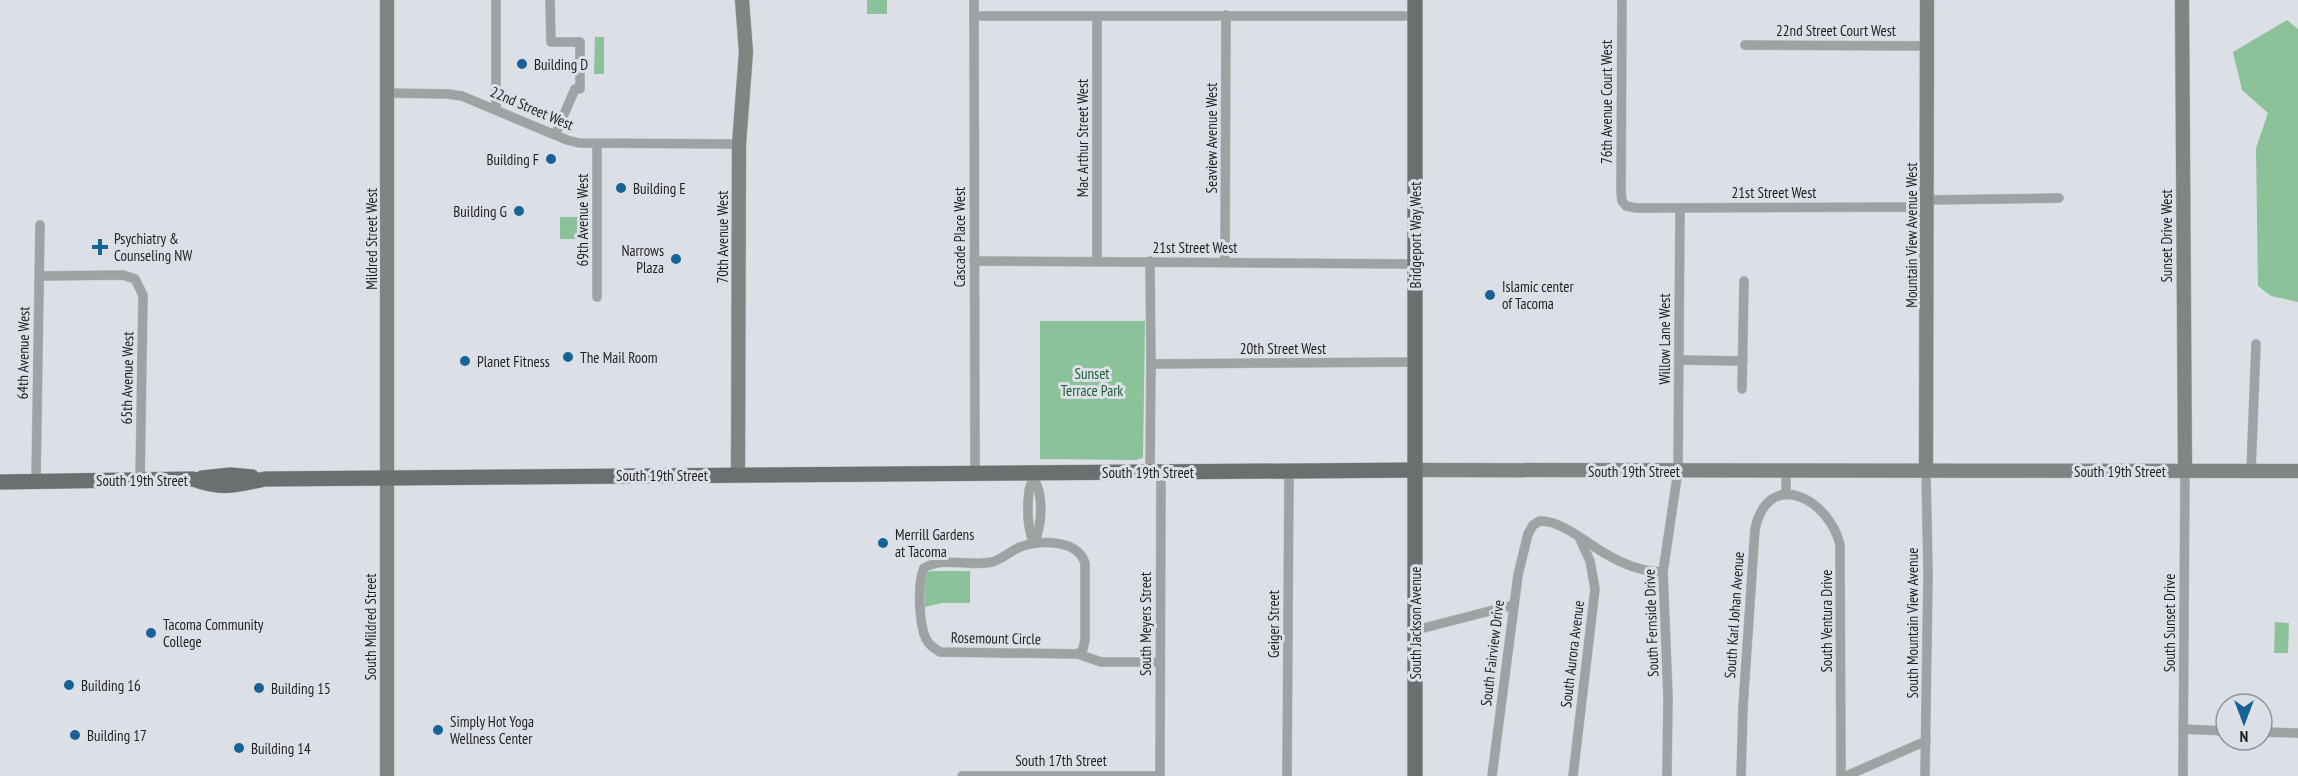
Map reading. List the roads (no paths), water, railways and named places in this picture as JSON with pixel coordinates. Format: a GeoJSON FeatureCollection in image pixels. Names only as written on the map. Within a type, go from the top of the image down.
{"type":"FeatureCollection","features":[{"type":"Feature","properties":{"kind":"main road","name":"Bridgeport Way West"},"geometry":{"type":"LineString","coordinates":[[1415,8],[1415,470]]}},
{"type":"Feature","properties":{"kind":"main road","name":"South 19th Street"},"geometry":{"type":"LineString","coordinates":[[0,482],[193,479],[212,486],[228,486],[265,479],[975,473],[1034,476],[1155,472],[1415,470]]}},
{"type":"Feature","properties":{"kind":"main road","name":"South Jackson Avenue"},"geometry":{"type":"LineString","coordinates":[[1415,470],[1415,776]]}},
{"type":"Feature","properties":{"kind":"street","name":"Mildred Street West"},"geometry":{"type":"LineString","coordinates":[[386,478],[388,405],[387,0]]}},
{"type":"Feature","properties":{"kind":"street"},"geometry":{"type":"LineString","coordinates":[[496,0],[496,110]]}},
{"type":"Feature","properties":{"kind":"street"},"geometry":{"type":"LineString","coordinates":[[550,0],[551,42],[580,42],[580,89],[575,89],[555,135]]}},
{"type":"Feature","properties":{"kind":"street","name":"70th Avenue West"},"geometry":{"type":"LineString","coordinates":[[738,475],[739,144],[746,52],[742,0]]}},
{"type":"Feature","properties":{"kind":"street","name":"Cascade Place West"},"geometry":{"type":"LineString","coordinates":[[974,0],[975,473]]}},
{"type":"Feature","properties":{"kind":"street","name":"76th Avenue Court West"},"geometry":{"type":"LineString","coordinates":[[1622,0],[1621,191],[1623,203]]}},
{"type":"Feature","properties":{"kind":"street","name":"Mountain View Avenue West"},"geometry":{"type":"LineString","coordinates":[[1926,471],[1927,0]]}},
{"type":"Feature","properties":{"kind":"street","name":"Sunset Drive West"},"geometry":{"type":"LineString","coordinates":[[2182,0],[2185,471]]}},
{"type":"Feature","properties":{"kind":"street"},"geometry":{"type":"LineString","coordinates":[[974,16],[1226,15],[1415,8]]}},
{"type":"Feature","properties":{"kind":"street","name":"Seaview Avenue West"},"geometry":{"type":"LineString","coordinates":[[1225,262],[1226,15]]}},
{"type":"Feature","properties":{"kind":"street","name":"Mac Arthur Street West"},"geometry":{"type":"LineString","coordinates":[[1096,261],[1097,16]]}},
{"type":"Feature","properties":{"kind":"street","name":"22nd Street Court West"},"geometry":{"type":"LineString","coordinates":[[1745,45],[1928,46]]}},
{"type":"Feature","properties":{"kind":"street","name":"22nd Street West"},"geometry":{"type":"LineString","coordinates":[[386,93],[455,95],[469,98],[572,142],[739,144]]}},
{"type":"Feature","properties":{"kind":"street","name":"69th Avenue West"},"geometry":{"type":"LineString","coordinates":[[597,144],[597,297]]}},
{"type":"Feature","properties":{"kind":"street","name":"21st Street West"},"geometry":{"type":"LineString","coordinates":[[1623,203],[1633,208],[1680,208],[2059,198]]}},
{"type":"Feature","properties":{"kind":"street","name":"Willow Lane West"},"geometry":{"type":"LineString","coordinates":[[1678,471],[1680,208]]}},
{"type":"Feature","properties":{"kind":"street","name":"64th Avenue West"},"geometry":{"type":"LineString","coordinates":[[36,481],[40,225]]}},
{"type":"Feature","properties":{"kind":"street","name":"21st Street West"},"geometry":{"type":"LineString","coordinates":[[974,261],[1415,264]]}},
{"type":"Feature","properties":{"kind":"street"},"geometry":{"type":"LineString","coordinates":[[1149,261],[1155,472]]}},
{"type":"Feature","properties":{"kind":"street","name":"65th Avenue West"},"geometry":{"type":"LineString","coordinates":[[40,276],[123,275],[135,279],[141,288],[143,300],[140,480]]}},
{"type":"Feature","properties":{"kind":"street"},"geometry":{"type":"LineString","coordinates":[[1742,389],[1744,281]]}},
{"type":"Feature","properties":{"kind":"street"},"geometry":{"type":"LineString","coordinates":[[2251,471],[2256,344]]}},
{"type":"Feature","properties":{"kind":"street"},"geometry":{"type":"LineString","coordinates":[[1679,360],[1743,361]]}},
{"type":"Feature","properties":{"kind":"street","name":"20th Street West"},"geometry":{"type":"LineString","coordinates":[[1151,364],[1415,362]]}},
{"type":"Feature","properties":{"kind":"street","name":"South 19th Street"},"geometry":{"type":"LineString","coordinates":[[1415,470],[2298,471]]}},
{"type":"Feature","properties":{"kind":"street","name":"South Fernside Drive"},"geometry":{"type":"LineString","coordinates":[[1667,776],[1668,697],[1663,572],[1678,471]]}},
{"type":"Feature","properties":{"kind":"street"},"geometry":{"type":"LineString","coordinates":[[1786,471],[1786,493]]}},
{"type":"Feature","properties":{"kind":"street","name":"South Mountain View Avenue"},"geometry":{"type":"LineString","coordinates":[[1926,471],[1928,584],[1926,776]]}},
{"type":"Feature","properties":{"kind":"street","name":"South Sunset Drive"},"geometry":{"type":"LineString","coordinates":[[2183,776],[2185,471]]}},
{"type":"Feature","properties":{"kind":"street","name":"South Meyers Street"},"geometry":{"type":"LineString","coordinates":[[1155,472],[1160,662],[1160,776]]}},
{"type":"Feature","properties":{"kind":"street","name":"Geiger Street"},"geometry":{"type":"LineString","coordinates":[[1287,776],[1288,472]]}},
{"type":"Feature","properties":{"kind":"street"},"geometry":{"type":"LineString","coordinates":[[1034,476],[1029,488],[1029,532],[1034,543]]}},
{"type":"Feature","properties":{"kind":"street","name":"South Mildred Street"},"geometry":{"type":"LineString","coordinates":[[386,478],[387,776]]}},
{"type":"Feature","properties":{"kind":"street","name":"South Karl Johan Avenue"},"geometry":{"type":"LineString","coordinates":[[1742,776],[1743,707],[1755,529],[1764,509],[1774,499],[1786,493]]}},
{"type":"Feature","properties":{"kind":"street","name":"South Ventura Drive"},"geometry":{"type":"LineString","coordinates":[[1786,493],[1801,496],[1815,505],[1832,526],[1840,545],[1841,776]]}},
{"type":"Feature","properties":{"kind":"street","name":"South Fairview Drive"},"geometry":{"type":"LineString","coordinates":[[1492,776],[1513,605],[1528,534],[1538,522],[1546,521],[1557,524],[1580,538]]}},
{"type":"Feature","properties":{"kind":"street"},"geometry":{"type":"LineString","coordinates":[[1580,538],[1621,562],[1663,572]]}},
{"type":"Feature","properties":{"kind":"street","name":"South Aurora Avenue"},"geometry":{"type":"LineString","coordinates":[[1573,776],[1595,589],[1590,561],[1580,538]]}},
{"type":"Feature","properties":{"kind":"street","name":"Rosemount Circle"},"geometry":{"type":"LineString","coordinates":[[1078,654],[1083,649],[1085,640],[1085,563],[1082,554],[1071,546],[1034,543],[1017,548],[991,562],[934,563],[924,568],[920,580],[925,637],[933,648],[948,653],[1078,654],[1101,662],[1160,662]]}},
{"type":"Feature","properties":{"kind":"street"},"geometry":{"type":"LineString","coordinates":[[1416,630],[1513,605]]}},
{"type":"Feature","properties":{"kind":"street"},"geometry":{"type":"LineString","coordinates":[[2183,729],[2214,730]]}},
{"type":"Feature","properties":{"kind":"street"},"geometry":{"type":"LineString","coordinates":[[2274,732],[2298,733]]}},
{"type":"Feature","properties":{"kind":"street"},"geometry":{"type":"LineString","coordinates":[[1846,776],[1926,741]]}},
{"type":"Feature","properties":{"kind":"street","name":"South 17th Street"},"geometry":{"type":"LineString","coordinates":[[962,776],[1160,776]]}},
{"type":"Feature","properties":{"kind":"place","name":"Building D"},"geometry":{"type":"Point","coordinates":[522,64]}},
{"type":"Feature","properties":{"kind":"place","name":"Building F"},"geometry":{"type":"Point","coordinates":[551,159]}},
{"type":"Feature","properties":{"kind":"place","name":"Building E"},"geometry":{"type":"Point","coordinates":[621,188]}},
{"type":"Feature","properties":{"kind":"place","name":"Building G"},"geometry":{"type":"Point","coordinates":[519,211]}},
{"type":"Feature","properties":{"kind":"place","name":"Psychiatry & Counseling NW"},"geometry":{"type":"Point","coordinates":[100,247]}},
{"type":"Feature","properties":{"kind":"place","name":"Narrows Plaza"},"geometry":{"type":"Point","coordinates":[676,259]}},
{"type":"Feature","properties":{"kind":"place","name":"Islamic center of Tacoma"},"geometry":{"type":"Point","coordinates":[1490,295]}},
{"type":"Feature","properties":{"kind":"place","name":"The Mail Room"},"geometry":{"type":"Point","coordinates":[568,357]}},
{"type":"Feature","properties":{"kind":"place","name":"Planet Fitness"},"geometry":{"type":"Point","coordinates":[465,361]}},
{"type":"Feature","properties":{"kind":"place","name":"Merrill Gardens at Tacoma"},"geometry":{"type":"Point","coordinates":[883,543]}},
{"type":"Feature","properties":{"kind":"place","name":"Tacoma Community College"},"geometry":{"type":"Point","coordinates":[151,633]}},
{"type":"Feature","properties":{"kind":"place","name":"Building 16"},"geometry":{"type":"Point","coordinates":[69,685]}},
{"type":"Feature","properties":{"kind":"place","name":"Building 15"},"geometry":{"type":"Point","coordinates":[259,688]}},
{"type":"Feature","properties":{"kind":"place","name":"Simply Hot Yoga Wellness Center"},"geometry":{"type":"Point","coordinates":[438,730]}},
{"type":"Feature","properties":{"kind":"place","name":"Building 17"},"geometry":{"type":"Point","coordinates":[75,735]}},
{"type":"Feature","properties":{"kind":"place","name":"Building 14"},"geometry":{"type":"Point","coordinates":[239,748]}},
{"type":"Feature","properties":{"kind":"park label","name":"Sunset Terrace Park"},"geometry":{"type":"Point","coordinates":[1092,382]}}]}
